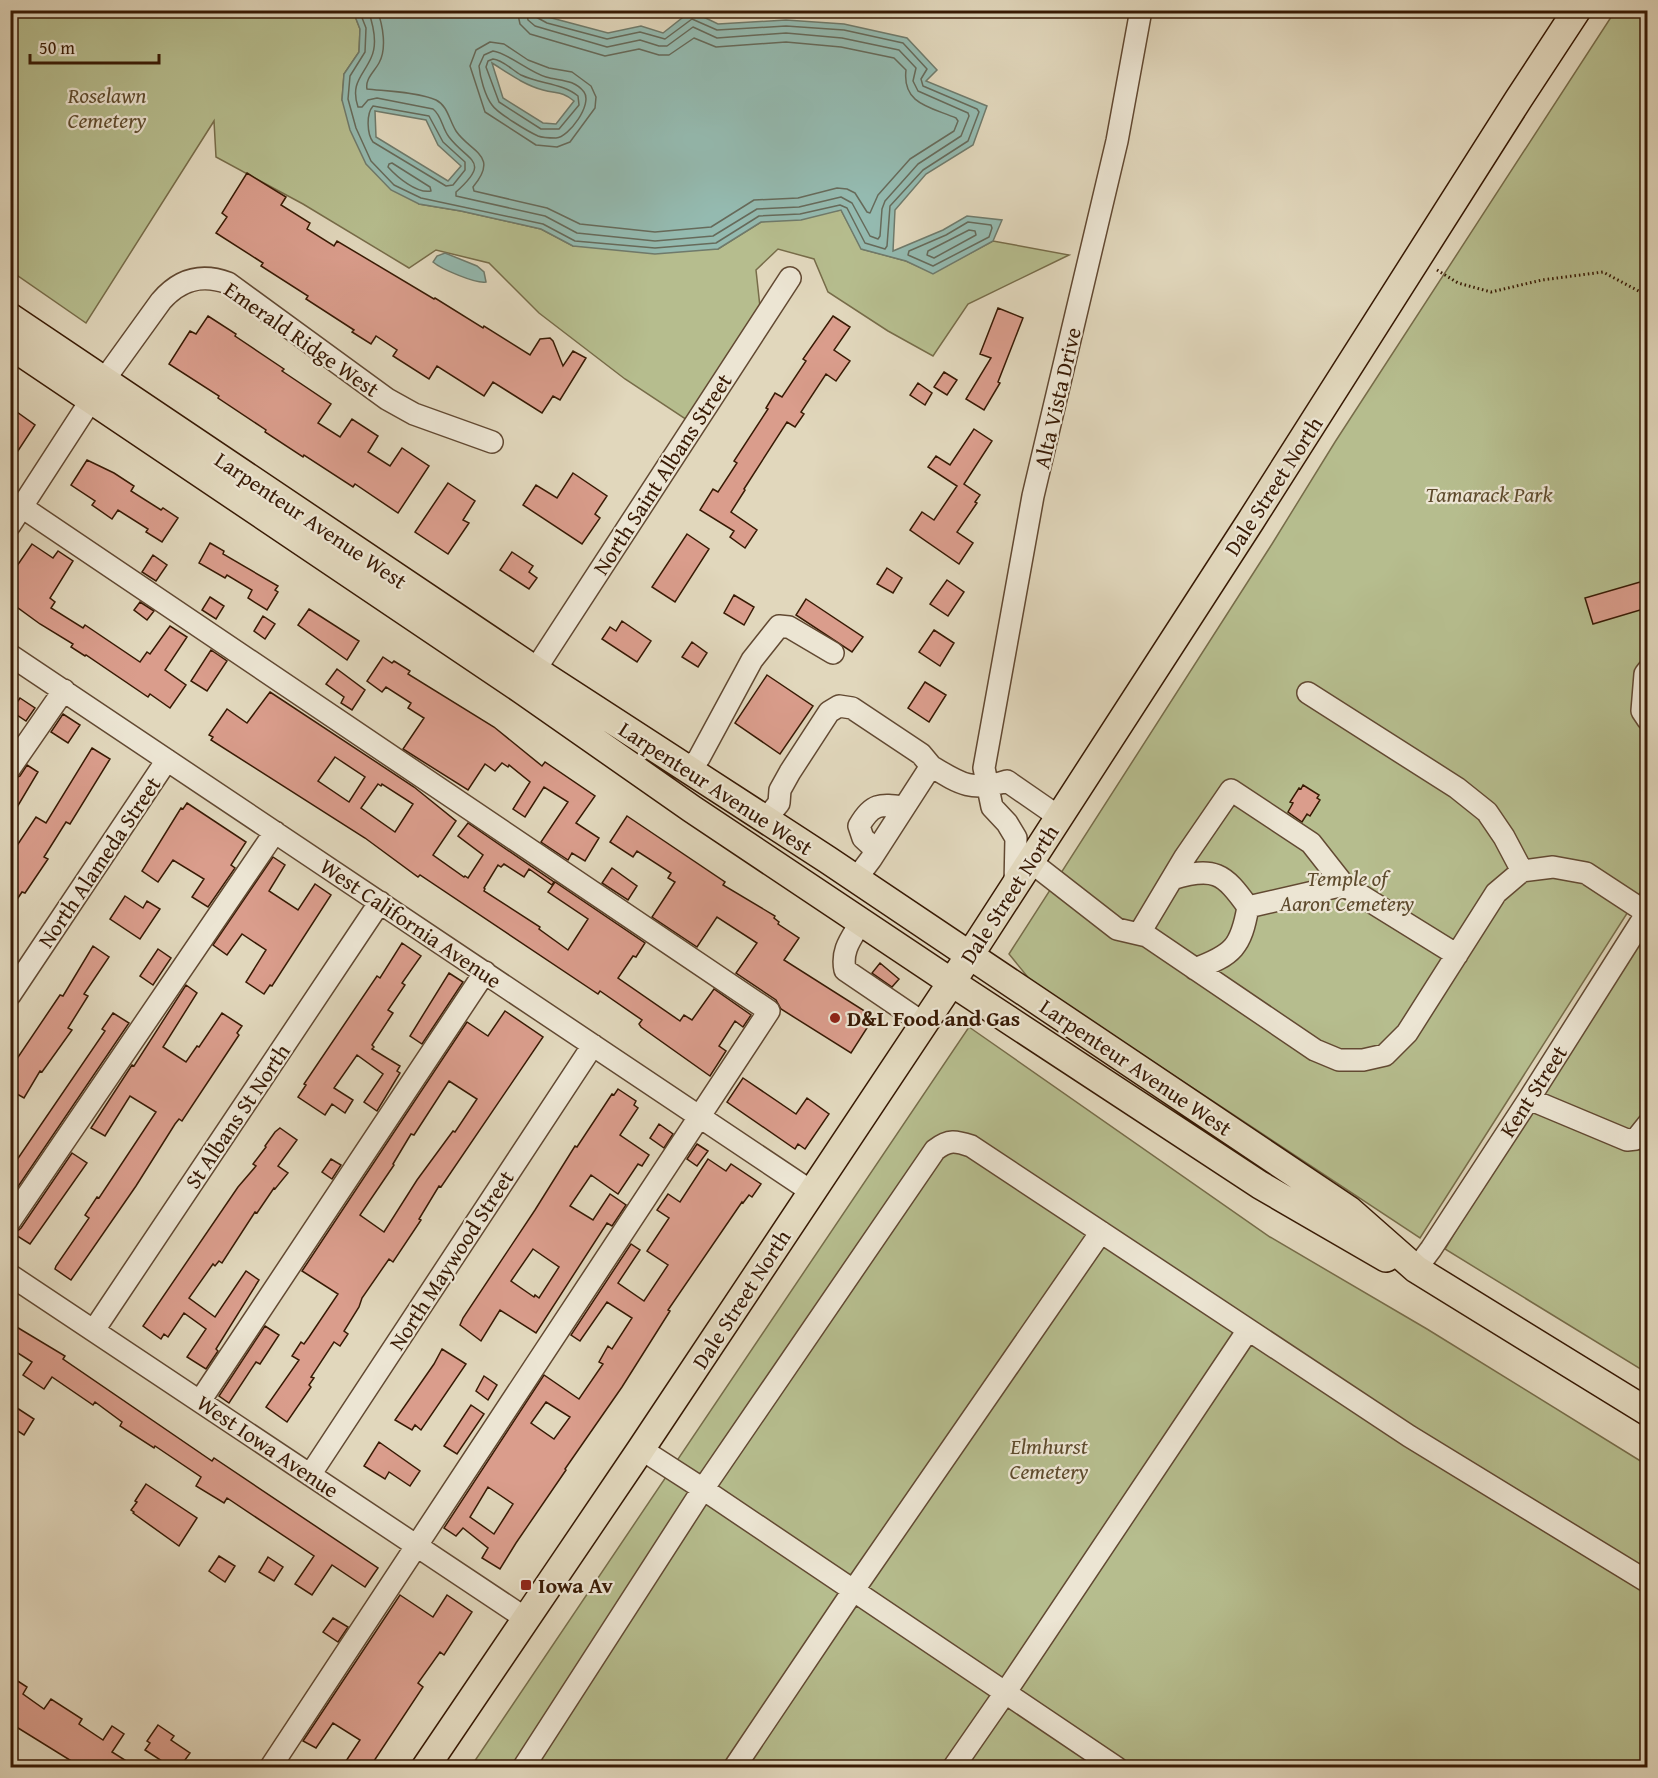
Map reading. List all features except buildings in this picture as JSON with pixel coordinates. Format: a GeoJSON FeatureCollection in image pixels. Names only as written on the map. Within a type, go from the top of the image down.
{"type":"FeatureCollection","features":[{"type":"Feature","properties":{"kind":"main road","name":"Dale Street North"},"geometry":{"type":"LineString","coordinates":[[425,1767],[641,1449],[1015,886],[1577,10]]}},
{"type":"Feature","properties":{"kind":"main road","name":"Larpenteur Avenue West"},"geometry":{"type":"LineString","coordinates":[[10,317],[97,390],[861,922],[1260,1185],[1384,1258],[1416,1269]]}},
{"type":"Feature","properties":{"kind":"main road","name":"Larpenteur Avenue West"},"geometry":{"type":"LineString","coordinates":[[10,345],[97,390],[535,670],[856,879],[1348,1210],[1416,1269],[1647,1412]]}},
{"type":"Feature","properties":{"kind":"street","name":"Alta Vista Drive"},"geometry":{"type":"LineString","coordinates":[[1015,886],[1016,838],[992,807],[984,768],[1034,496],[1117,141],[1141,10]]}},
{"type":"Feature","properties":{"kind":"street","name":"Emerald Ridge West"},"geometry":{"type":"LineString","coordinates":[[10,525],[97,390],[169,291],[190,279],[216,278],[236,287],[387,399],[414,414],[492,442]]}},
{"type":"Feature","properties":{"kind":"street","name":"North Saint Albans Street"},"geometry":{"type":"LineString","coordinates":[[535,670],[790,278]]}},
{"type":"Feature","properties":{"kind":"street"},"geometry":{"type":"LineString","coordinates":[[22,507],[769,1011],[415,1544],[270,1767]]}},
{"type":"Feature","properties":{"kind":"street"},"geometry":{"type":"LineString","coordinates":[[688,770],[699,758],[752,660],[779,626],[789,627],[833,653]]}},
{"type":"Feature","properties":{"kind":"street","name":"West California Avenue"},"geometry":{"type":"LineString","coordinates":[[10,655],[812,1192]]}},
{"type":"Feature","properties":{"kind":"street"},"geometry":{"type":"LineString","coordinates":[[1647,670],[1642,711],[1647,720]]}},
{"type":"Feature","properties":{"kind":"street"},"geometry":{"type":"LineString","coordinates":[[10,768],[64,690]]}},
{"type":"Feature","properties":{"kind":"street"},"geometry":{"type":"LineString","coordinates":[[1308,693],[1457,789],[1487,812],[1504,837],[1522,871]]}},
{"type":"Feature","properties":{"kind":"street"},"geometry":{"type":"LineString","coordinates":[[765,820],[779,803],[780,790],[795,763],[829,712],[839,706],[852,708],[921,754],[931,766],[961,784],[989,787],[1006,781],[1059,817]]}},
{"type":"Feature","properties":{"kind":"street","name":"North Alameda Street"},"geometry":{"type":"LineString","coordinates":[[10,995],[167,760]]}},
{"type":"Feature","properties":{"kind":"street"},"geometry":{"type":"LineString","coordinates":[[856,879],[931,766]]}},
{"type":"Feature","properties":{"kind":"street"},"geometry":{"type":"LineString","coordinates":[[1139,934],[1172,879],[1231,790],[1311,843],[1344,885],[1457,955]]}},
{"type":"Feature","properties":{"kind":"street"},"geometry":{"type":"LineString","coordinates":[[10,1221],[275,832]]}},
{"type":"Feature","properties":{"kind":"street"},"geometry":{"type":"LineString","coordinates":[[1030,862],[1117,929],[1147,936],[1315,1050],[1339,1060],[1363,1060],[1385,1055],[1407,1033],[1496,893],[1522,871],[1553,867],[1586,873],[1647,912]]}},
{"type":"Feature","properties":{"kind":"street"},"geometry":{"type":"LineString","coordinates":[[1172,879],[1193,872],[1220,875],[1234,888],[1248,907],[1238,944],[1221,960],[1195,969]]}},
{"type":"Feature","properties":{"kind":"street"},"geometry":{"type":"LineString","coordinates":[[1248,907],[1344,885]]}},
{"type":"Feature","properties":{"kind":"street","name":"St Albans St North"},"geometry":{"type":"LineString","coordinates":[[94,1330],[380,902]]}},
{"type":"Feature","properties":{"kind":"street","name":"Kent Street"},"geometry":{"type":"LineString","coordinates":[[1416,1269],[1529,1099],[1647,912]]}},
{"type":"Feature","properties":{"kind":"street"},"geometry":{"type":"LineString","coordinates":[[861,922],[846,946],[843,958],[845,970],[923,1023]]}},
{"type":"Feature","properties":{"kind":"street"},"geometry":{"type":"LineString","coordinates":[[200,1401],[485,972]]}},
{"type":"Feature","properties":{"kind":"street","name":"North Maywood Street"},"geometry":{"type":"LineString","coordinates":[[310,1475],[593,1045]]}},
{"type":"Feature","properties":{"kind":"street"},"geometry":{"type":"LineString","coordinates":[[1529,1099],[1627,1140],[1636,1139],[1647,1124]]}},
{"type":"Feature","properties":{"kind":"street"},"geometry":{"type":"LineString","coordinates":[[523,1767],[703,1489],[935,1150],[945,1143],[958,1142],[972,1146],[1409,1436],[1647,1582]]}},
{"type":"Feature","properties":{"kind":"street"},"geometry":{"type":"LineString","coordinates":[[734,1767],[1101,1232]]}},
{"type":"Feature","properties":{"kind":"street","name":"West Iowa Avenue"},"geometry":{"type":"LineString","coordinates":[[10,1275],[525,1618]]}},
{"type":"Feature","properties":{"kind":"street"},"geometry":{"type":"LineString","coordinates":[[953,1767],[1248,1329]]}},
{"type":"Feature","properties":{"kind":"street"},"geometry":{"type":"LineString","coordinates":[[641,1449],[1117,1767]]}},
{"type":"Feature","properties":{"kind":"path"},"geometry":{"type":"LineString","coordinates":[[1417,259],[1458,283],[1491,292],[1542,280],[1603,272],[1647,296]]}},
{"type":"Feature","properties":{"kind":"green space","name":"Roselawn Cemetery"},"geometry":{"type":"Polygon","coordinates":[[[11,10],[353,11],[360,29],[359,52],[344,74],[342,100],[419,204],[541,229],[573,246],[718,249],[761,222],[841,210],[862,249],[906,261],[933,273],[993,241],[1069,255],[968,304],[933,356],[888,331],[828,292],[814,259],[778,249],[756,270],[760,307],[687,420],[625,379],[539,313],[489,263],[436,250],[409,268],[303,204],[216,157],[214,121],[86,323],[11,271],[11,10]]]}},
{"type":"Feature","properties":{"kind":"green space","name":"Temple of Aaron Cemetery"},"geometry":{"type":"Polygon","coordinates":[[[1615,11],[1647,11],[1647,882],[1420,1238],[1031,981],[1009,954],[1335,442],[1615,11]]]}},
{"type":"Feature","properties":{"kind":"green space"},"geometry":{"type":"Polygon","coordinates":[[[1647,911],[1647,1373],[1445,1249],[1647,911]]]}},
{"type":"Feature","properties":{"kind":"green space","name":"Elmhurst Cemetery"},"geometry":{"type":"Polygon","coordinates":[[[969,1027],[1270,1237],[1427,1329],[1647,1465],[1647,1767],[470,1768],[969,1027]]]}},
{"type":"Feature","properties":{"kind":"water"},"geometry":{"type":"Polygon","coordinates":[[[353,11],[533,11],[608,33],[641,26],[663,33],[691,11],[718,24],[786,20],[844,24],[907,38],[937,70],[926,81],[987,106],[973,145],[926,174],[895,210],[893,251],[943,230],[967,216],[1002,220],[993,241],[933,274],[906,261],[861,249],[841,210],[801,220],[761,222],[718,249],[655,254],[573,246],[541,229],[419,204],[391,190],[366,164],[350,130],[342,100],[344,74],[359,52],[360,29],[353,11]],[[492,63],[503,98],[543,123],[556,124],[574,101],[563,94],[529,85],[492,63]],[[375,111],[376,137],[448,181],[461,166],[438,145],[426,120],[375,111]]]}},
{"type":"Feature","properties":{"kind":"water"},"geometry":{"type":"Polygon","coordinates":[[[445,253],[477,266],[484,272],[486,282],[459,275],[433,262],[437,256],[445,253]]]}},
{"type":"Feature","properties":{"kind":"place","name":"D&L Food and Gas"},"geometry":{"type":"Point","coordinates":[835,1018]}},
{"type":"Feature","properties":{"kind":"place","name":"Iowa Av"},"geometry":{"type":"Point","coordinates":[526,1585]}},
{"type":"Feature","properties":{"kind":"park label","name":"Tamarack Park"},"geometry":{"type":"Point","coordinates":[1489,494]}}]}
